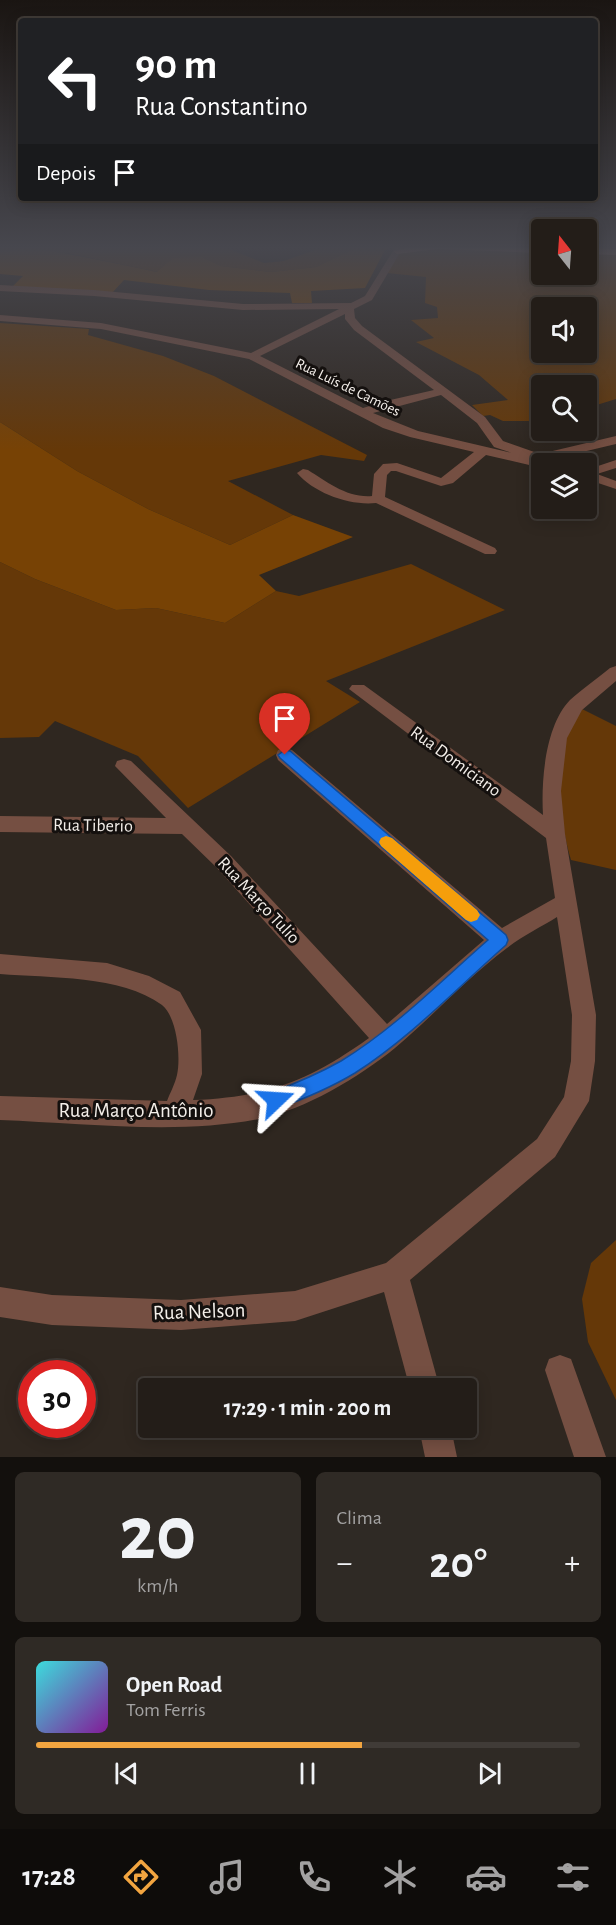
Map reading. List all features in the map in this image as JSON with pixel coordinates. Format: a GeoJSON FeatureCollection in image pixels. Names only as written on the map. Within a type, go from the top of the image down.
{"type":"FeatureCollection","features":[{"type":"Feature","properties":{"kind":"street"},"geometry":{"type":"LineString","coordinates":[[252,356],[338,314]]}},
{"type":"Feature","properties":{"kind":"street"},"geometry":{"type":"LineString","coordinates":[[351,314],[351,322]]}},
{"type":"Feature","properties":{"kind":"street","name":"Rua Luís de Camões"},"geometry":{"type":"LineString","coordinates":[[0,318],[101,326],[252,356],[360,413],[414,434],[483,451],[531,459]]}},
{"type":"Feature","properties":{"kind":"street"},"geometry":{"type":"LineString","coordinates":[[327,319],[351,322],[481,420],[498,444],[531,457]]}},
{"type":"Feature","properties":{"kind":"street"},"geometry":{"type":"LineString","coordinates":[[360,413],[390,403],[445,392]]}},
{"type":"Feature","properties":{"kind":"street"},"geometry":{"type":"LineString","coordinates":[[570,453],[616,440]]}},
{"type":"Feature","properties":{"kind":"street"},"geometry":{"type":"LineString","coordinates":[[378,499],[381,474],[388,467],[397,467],[434,481],[448,480],[483,451]]}},
{"type":"Feature","properties":{"kind":"street"},"geometry":{"type":"LineString","coordinates":[[597,471],[616,464]]}},
{"type":"Feature","properties":{"kind":"street"},"geometry":{"type":"LineString","coordinates":[[303,473],[346,498],[358,501],[378,499],[490,551]]}},
{"type":"Feature","properties":{"kind":"street"},"geometry":{"type":"LineString","coordinates":[[597,479],[616,485]]}},
{"type":"Feature","properties":{"kind":"street"},"geometry":{"type":"LineString","coordinates":[[422,1378],[394,1275],[546,1148],[576,1101],[583,1061],[584,1015],[555,834],[551,791],[558,738],[575,706],[616,672]]}},
{"type":"Feature","properties":{"kind":"street","name":"Rua Domiciano"},"geometry":{"type":"LineString","coordinates":[[358,689],[555,834]]}},
{"type":"Feature","properties":{"kind":"street"},"geometry":{"type":"LineString","coordinates":[[285,755],[500,940]]}},
{"type":"Feature","properties":{"kind":"street","name":"Rua Março Tulio"},"geometry":{"type":"LineString","coordinates":[[124,766],[187,826],[280,921],[386,1040]]}},
{"type":"Feature","properties":{"kind":"street","name":"Rua Tiberio"},"geometry":{"type":"LineString","coordinates":[[0,824],[187,826]]}},
{"type":"Feature","properties":{"kind":"street","name":"Rua Março Antônio"},"geometry":{"type":"LineString","coordinates":[[0,1108],[175,1114],[213,1112],[260,1106],[308,1089],[348,1067],[386,1040],[500,940],[567,902]]}},
{"type":"Feature","properties":{"kind":"street"},"geometry":{"type":"LineString","coordinates":[[0,964],[107,974],[141,983],[172,999],[189,1030],[190,1074],[175,1114]]}},
{"type":"Feature","properties":{"kind":"street","name":"Rua Nelson"},"geometry":{"type":"LineString","coordinates":[[0,1302],[52,1310],[181,1315],[295,1306],[394,1275]]}},
{"type":"Feature","properties":{"kind":"street"},"geometry":{"type":"LineString","coordinates":[[560,1370],[591,1457]]}},
{"type":"Feature","properties":{"kind":"street"},"geometry":{"type":"LineString","coordinates":[[437,1438],[441,1457]]}},
{"type":"Feature","properties":{"kind":"shaded area"},"geometry":{"type":"Polygon","coordinates":[[[438,314],[531,314],[531,363],[597,363],[597,314],[616,314],[616,399],[597,405],[597,375],[531,375],[531,421],[503,421],[490,415],[483,416],[472,405],[508,400],[479,375],[416,342],[434,338],[411,320],[438,318],[438,314]]]}},
{"type":"Feature","properties":{"kind":"shaded area"},"geometry":{"type":"Polygon","coordinates":[[[0,323],[89,329],[88,335],[163,356],[214,376],[367,455],[364,461],[321,455],[228,481],[293,515],[230,545],[148,509],[77,471],[0,422],[0,323]]]}},
{"type":"Feature","properties":{"kind":"shaded area"},"geometry":{"type":"Polygon","coordinates":[[[0,422],[77,471],[148,509],[230,545],[293,515],[353,537],[259,575],[276,591],[225,623],[156,608],[116,610],[35,579],[0,562],[0,422]]]}},
{"type":"Feature","properties":{"kind":"shaded area"},"geometry":{"type":"Polygon","coordinates":[[[0,562],[35,579],[116,610],[156,608],[225,623],[276,591],[299,596],[411,564],[505,610],[326,681],[360,702],[188,808],[138,756],[55,721],[39,737],[0,738],[0,562]]]}},
{"type":"Feature","properties":{"kind":"shaded area"},"geometry":{"type":"Polygon","coordinates":[[[582,709],[616,726],[616,870],[571,860],[567,845],[560,797],[561,764],[568,734],[582,709]]]}},
{"type":"Feature","properties":{"kind":"shaded area"},"geometry":{"type":"Polygon","coordinates":[[[616,1240],[616,1400],[588,1342],[582,1299],[591,1263],[616,1240]]]}},
{"type":"Feature","properties":{"kind":"slow traffic"},"geometry":{"type":"LineString","coordinates":[[386,842],[471,915]]}},
{"type":"Feature","properties":{"kind":"route"},"geometry":{"type":"LineString","coordinates":[[276,1100],[308,1089],[348,1067],[386,1040],[500,940],[285,755]]}}]}
